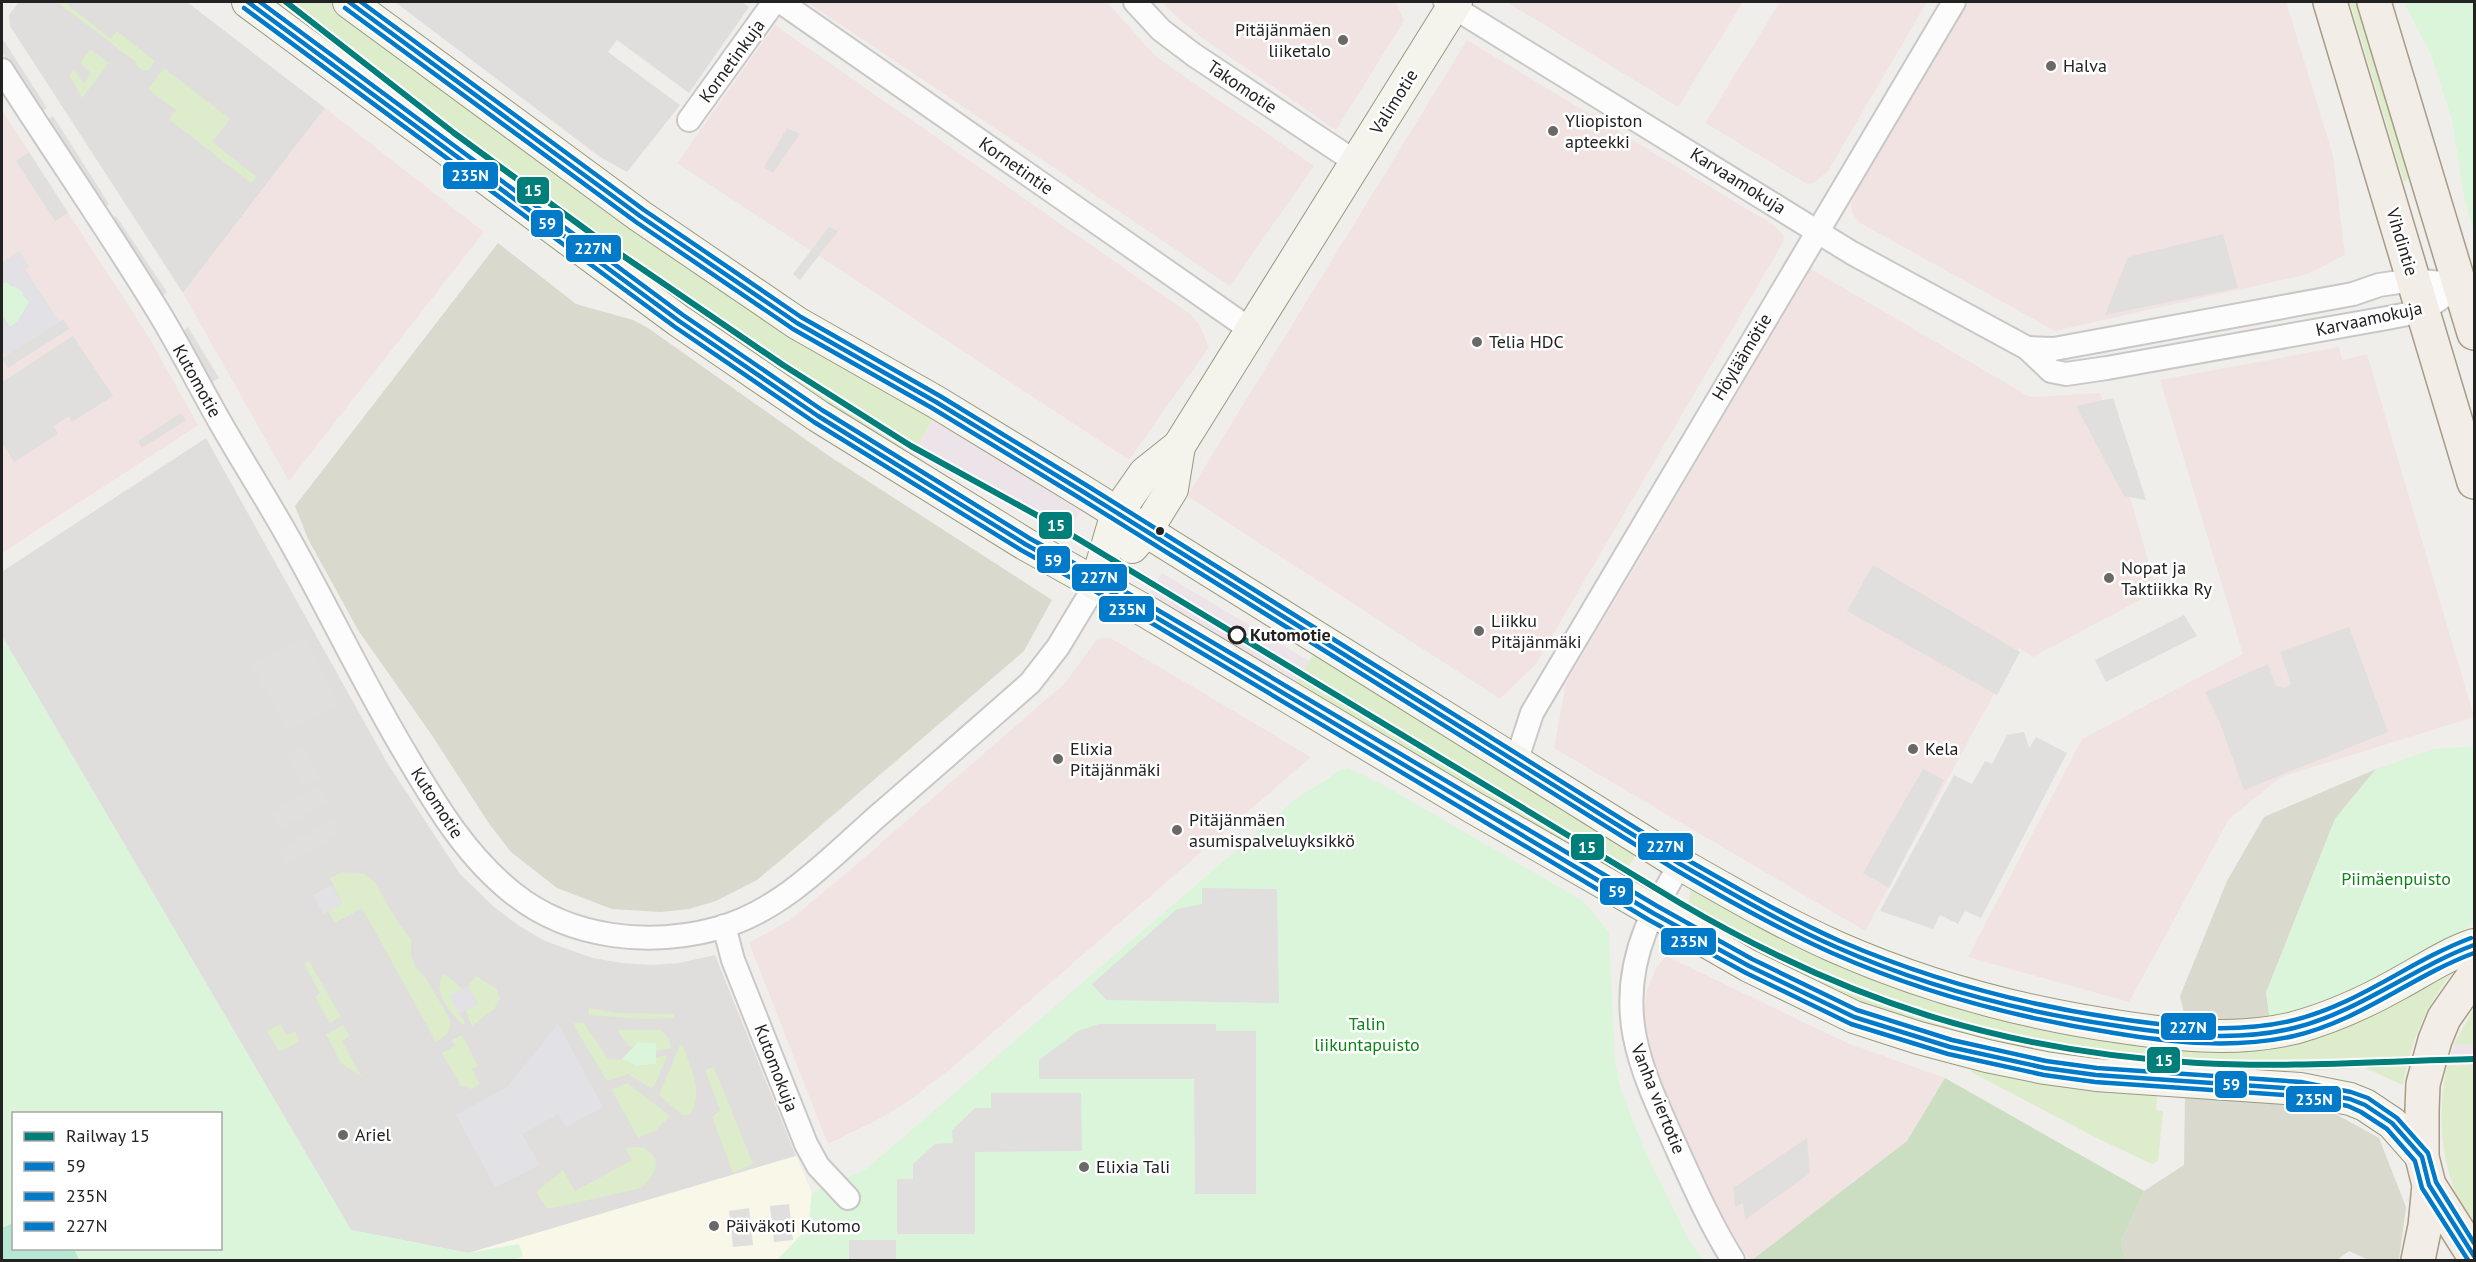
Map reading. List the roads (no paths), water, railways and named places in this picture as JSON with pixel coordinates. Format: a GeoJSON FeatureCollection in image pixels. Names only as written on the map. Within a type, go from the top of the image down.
{"type":"FeatureCollection","features":[{"type":"Feature","properties":{"kind":"main road"},"geometry":{"type":"LineString","coordinates":[[248,2],[688,327],[818,416],[1025,544],[1147,612],[1653,913],[1812,998],[1854,1017],[1919,1038],[1987,1056],[2086,1074],[2300,1089],[2350,1099],[2365,1105],[2392,1123],[2426,1171],[2475,1256]]}},
{"type":"Feature","properties":{"kind":"main road"},"geometry":{"type":"LineString","coordinates":[[349,2],[640,216],[797,323],[936,402],[1118,513],[1680,864],[1747,903],[1827,943],[1911,977],[2021,1008],[2086,1022],[2151,1031],[2224,1036],[2258,1035],[2294,1028],[2360,1004],[2456,951],[2475,945]]}},
{"type":"Feature","properties":{"kind":"main road","name":"Vihdintie"},"geometry":{"type":"LineString","coordinates":[[2330,2],[2475,482]]}},
{"type":"Feature","properties":{"kind":"main road"},"geometry":{"type":"LineString","coordinates":[[2374,2],[2475,333]]}},
{"type":"Feature","properties":{"kind":"main road","name":"Valimotie"},"geometry":{"type":"LineString","coordinates":[[1096,584],[1118,513],[1145,473],[1179,446],[1357,163],[1452,3]]}},
{"type":"Feature","properties":{"kind":"main road","name":"Valimotie"},"geometry":{"type":"LineString","coordinates":[[1096,584],[1146,531],[1172,489],[1179,446]]}},
{"type":"Feature","properties":{"kind":"main road"},"geometry":{"type":"LineString","coordinates":[[2418,1260],[2425,1226],[2426,1171],[2422,1084],[2426,1065],[2444,1018],[2475,975]]}},
{"type":"Feature","properties":{"kind":"street","name":"Kornetinkuja"},"geometry":{"type":"LineString","coordinates":[[688,120],[774,2]]}},
{"type":"Feature","properties":{"kind":"street","name":"Kornetintie"},"geometry":{"type":"LineString","coordinates":[[781,2],[1251,330]]}},
{"type":"Feature","properties":{"kind":"street","name":"Takomotie"},"geometry":{"type":"LineString","coordinates":[[1135,2],[1161,30],[1194,56],[1357,163]]}},
{"type":"Feature","properties":{"kind":"street","name":"Höyläämötie"},"geometry":{"type":"LineString","coordinates":[[1504,754],[1532,713],[1954,2]]}},
{"type":"Feature","properties":{"kind":"street","name":"Karvaamokuja"},"geometry":{"type":"LineString","coordinates":[[1452,3],[1852,253],[2027,348],[2051,371],[2066,374],[2422,311],[2459,285]]}},
{"type":"Feature","properties":{"kind":"street","name":"Kutomotie"},"geometry":{"type":"LineString","coordinates":[[2,70],[157,310],[293,546],[403,750],[443,816],[484,868],[531,906],[552,917],[593,932],[650,938],[675,937],[724,926],[761,911],[790,891],[938,766],[1030,683],[1058,647],[1096,584]]}},
{"type":"Feature","properties":{"kind":"street","name":"Karvaamokuja"},"geometry":{"type":"LineString","coordinates":[[2027,348],[2054,349],[2353,294],[2379,285],[2413,280],[2459,285]]}},
{"type":"Feature","properties":{"kind":"street","name":"Vanha viertotie"},"geometry":{"type":"LineString","coordinates":[[1680,864],[1653,913],[1639,950],[1630,1014],[1635,1046],[1659,1108],[1698,1196],[1733,1260]]}},
{"type":"Feature","properties":{"kind":"street","name":"Kutomokuja"},"geometry":{"type":"LineString","coordinates":[[724,926],[733,960],[806,1144],[818,1166],[848,1198]]}},
{"type":"Feature","properties":{"kind":"rail line","name":"15"},"geometry":{"type":"LineString","coordinates":[[286,2],[454,133],[607,245],[783,365],[911,446],[1060,528],[1680,903],[1742,938],[1804,968],[1866,994],[1928,1016],[2059,1047],[2127,1057],[2198,1063],[2267,1065],[2474,1059]]}},
{"type":"Feature","properties":{"kind":"place","name":"Pitäjänmäen liiketalo"},"geometry":{"type":"Point","coordinates":[1343,40]}},
{"type":"Feature","properties":{"kind":"place","name":"Halva"},"geometry":{"type":"Point","coordinates":[2051,66]}},
{"type":"Feature","properties":{"kind":"place","name":"Yliopiston apteekki"},"geometry":{"type":"Point","coordinates":[1553,131]}},
{"type":"Feature","properties":{"kind":"place","name":"Telia HDC"},"geometry":{"type":"Point","coordinates":[1477,342]}},
{"type":"Feature","properties":{"kind":"place","name":"Nopat ja Taktiikka Ry"},"geometry":{"type":"Point","coordinates":[2109,578]}},
{"type":"Feature","properties":{"kind":"place","name":"Liikku Pitäjänmäki"},"geometry":{"type":"Point","coordinates":[1479,631]}},
{"type":"Feature","properties":{"kind":"place","name":"Kutomotie"},"geometry":{"type":"Point","coordinates":[1237,635]}},
{"type":"Feature","properties":{"kind":"place","name":"Kela"},"geometry":{"type":"Point","coordinates":[1913,749]}},
{"type":"Feature","properties":{"kind":"place","name":"Elixia Pitäjänmäki"},"geometry":{"type":"Point","coordinates":[1058,759]}},
{"type":"Feature","properties":{"kind":"place","name":"Pitäjänmäen asumispalveluyksikkö"},"geometry":{"type":"Point","coordinates":[1177,830]}},
{"type":"Feature","properties":{"kind":"place","name":"Ariel"},"geometry":{"type":"Point","coordinates":[343,1135]}},
{"type":"Feature","properties":{"kind":"place","name":"Elixia Tali"},"geometry":{"type":"Point","coordinates":[1084,1167]}},
{"type":"Feature","properties":{"kind":"place","name":"Päiväkoti Kutomo"},"geometry":{"type":"Point","coordinates":[714,1226]}},
{"type":"Feature","properties":{"kind":"park label","name":"Piimäenpuisto"},"geometry":{"type":"Point","coordinates":[2396,879]}},
{"type":"Feature","properties":{"kind":"park label","name":"Talin liikuntapuisto"},"geometry":{"type":"Point","coordinates":[1367,1034]}}]}
